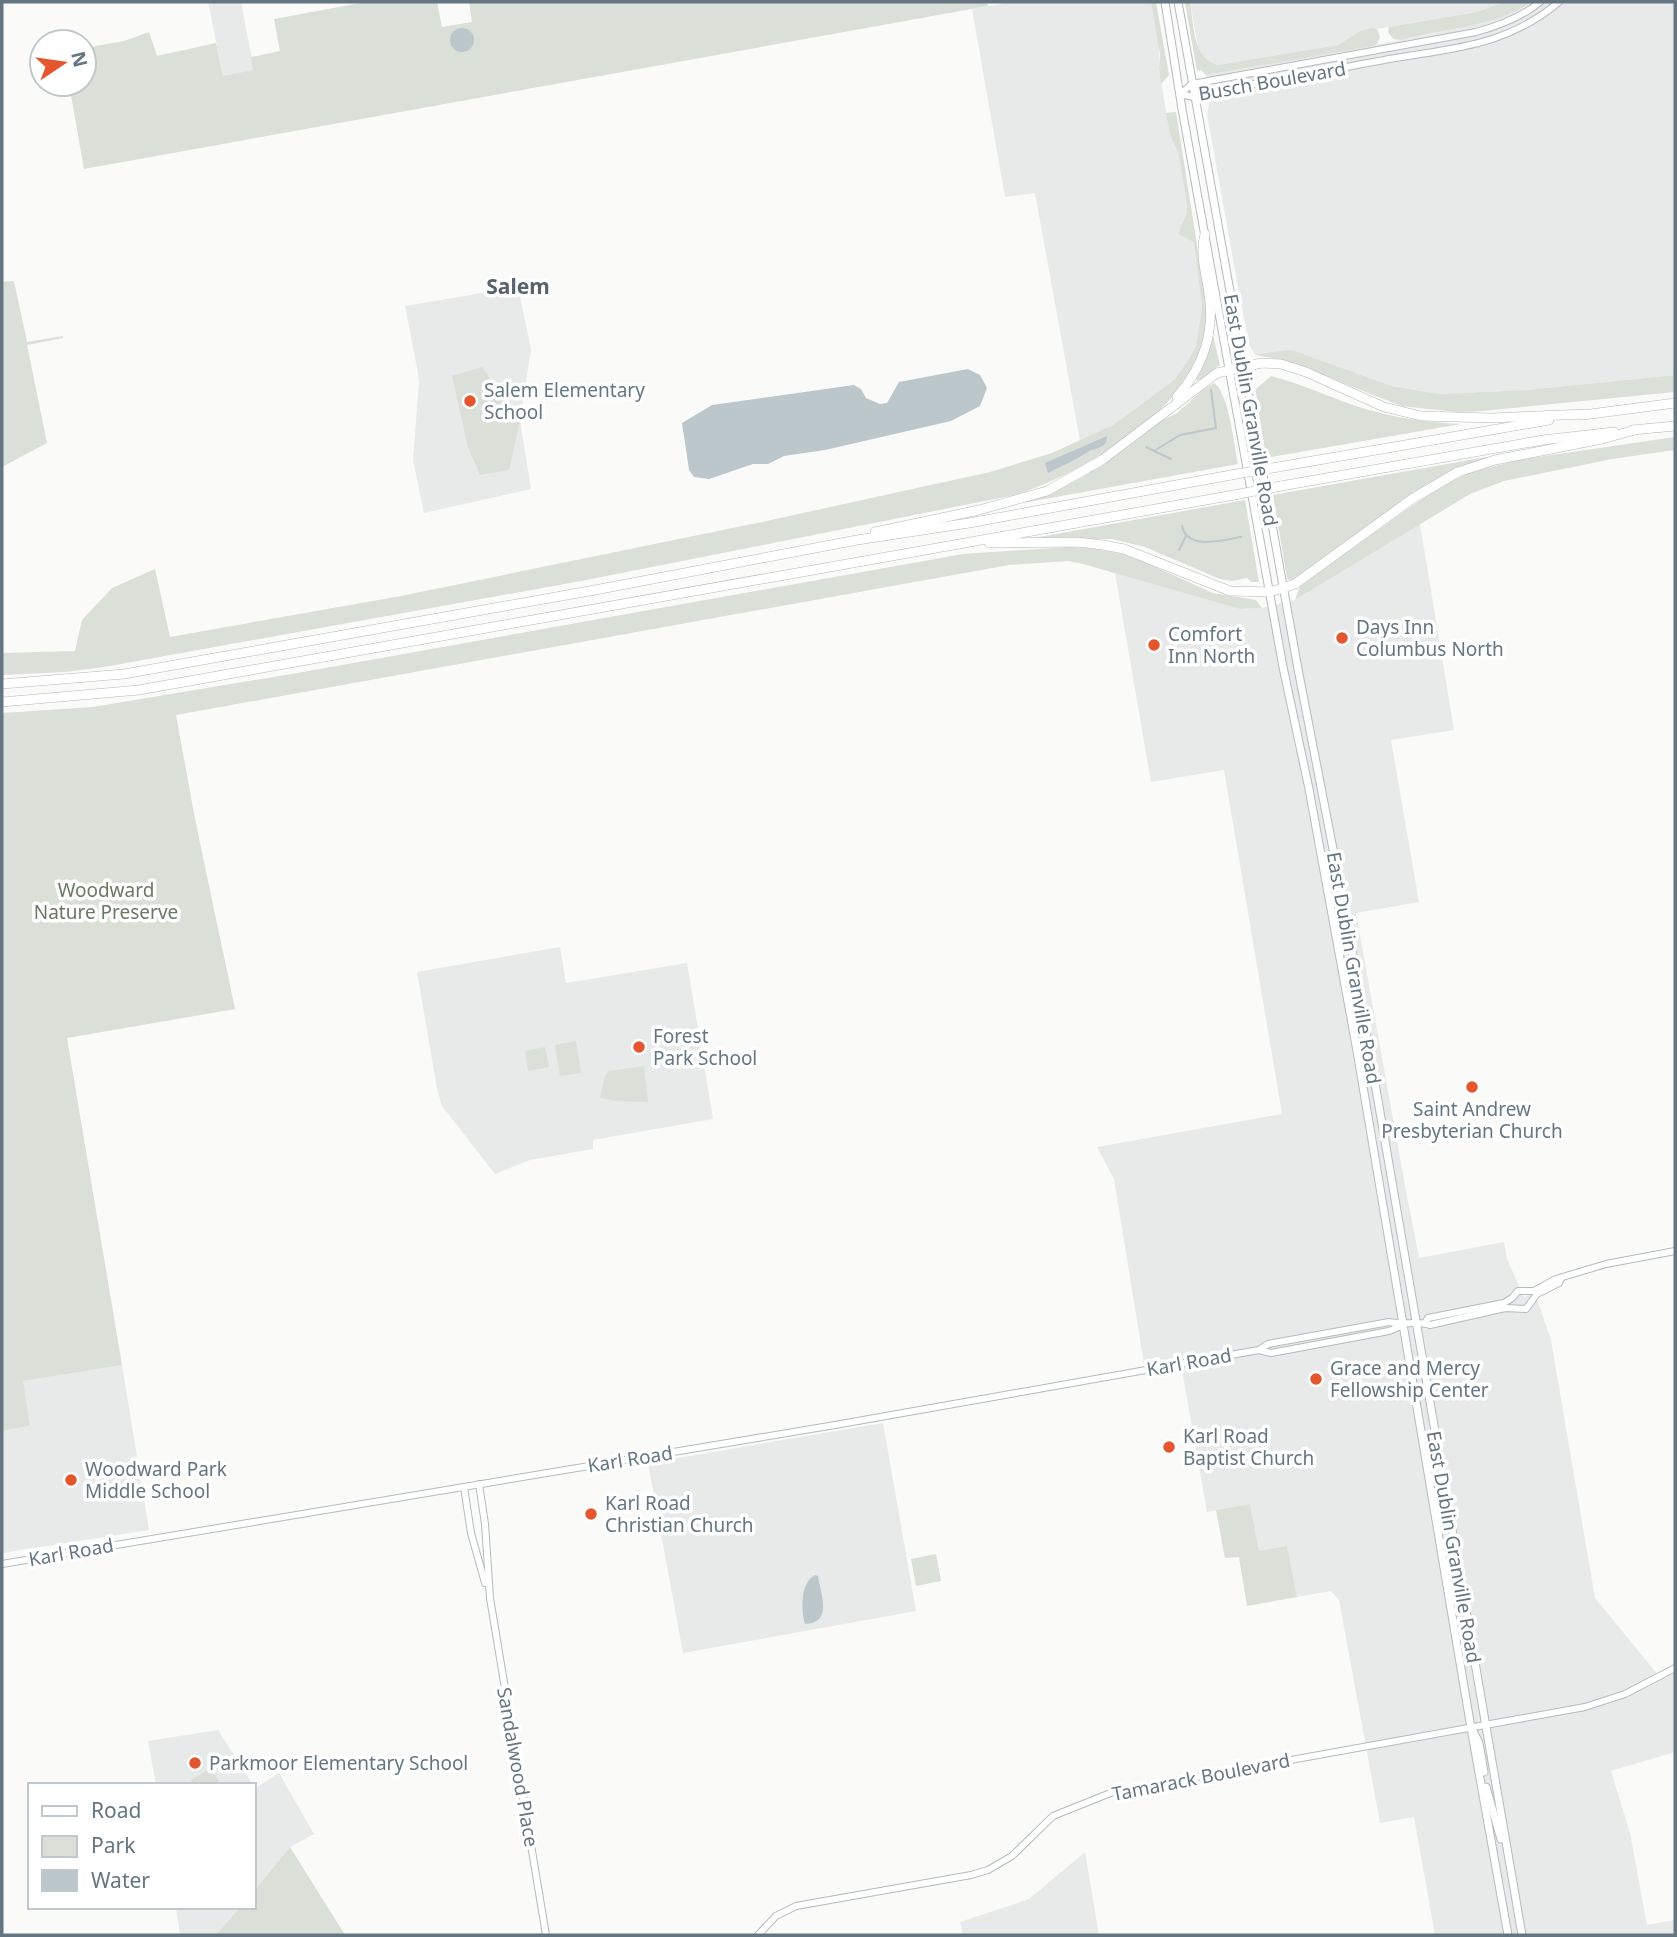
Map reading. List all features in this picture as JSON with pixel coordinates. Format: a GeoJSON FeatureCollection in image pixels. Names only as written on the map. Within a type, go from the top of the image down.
{"type":"FeatureCollection","features":[{"type":"Feature","properties":{"kind":"highway"},"geometry":{"type":"LineString","coordinates":[[1168,409],[1198,368],[1210,332],[1211,304],[1201,249],[1205,234]]}},
{"type":"Feature","properties":{"kind":"highway"},"geometry":{"type":"LineString","coordinates":[[820,547],[1047,491],[1102,460],[1208,379],[1230,369],[1261,363],[1281,364],[1306,372],[1384,407],[1421,416],[1479,418],[1586,414]]}},
{"type":"Feature","properties":{"kind":"highway"},"geometry":{"type":"LineString","coordinates":[[2,684],[141,671],[1231,475],[1586,414],[1675,403]]}},
{"type":"Feature","properties":{"kind":"highway"},"geometry":{"type":"LineString","coordinates":[[2,702],[139,690],[1543,440],[1675,426]]}},
{"type":"Feature","properties":{"kind":"highway"},"geometry":{"type":"LineString","coordinates":[[956,545],[1043,542],[1103,545],[1124,549],[1230,591],[1270,592],[1283,589],[1313,572],[1412,499],[1458,472],[1494,460],[1635,430]]}},
{"type":"Feature","properties":{"kind":"main road","name":"East Dublin Granville Road"},"geometry":{"type":"LineString","coordinates":[[1165,2],[1270,592],[1316,824],[1508,1935]]}},
{"type":"Feature","properties":{"kind":"main road","name":"East Dublin Granville Road"},"geometry":{"type":"LineString","coordinates":[[1178,2],[1283,589],[1420,1323],[1522,1935]]}},
{"type":"Feature","properties":{"kind":"main road","name":"Busch Boulevard"},"geometry":{"type":"LineString","coordinates":[[1180,94],[1192,85],[1476,32],[1522,14],[1540,2]]}},
{"type":"Feature","properties":{"kind":"main road","name":"Busch Boulevard"},"geometry":{"type":"LineString","coordinates":[[1180,94],[1194,97],[1388,59],[1475,46],[1531,22],[1559,2]]}},
{"type":"Feature","properties":{"kind":"main road"},"geometry":{"type":"LineString","coordinates":[[1561,1279],[1559,1283],[1537,1294],[1526,1309],[1517,1309],[1513,1304],[1512,1298],[1518,1291],[1534,1291],[1556,1279],[1606,1264],[1675,1251]]}},
{"type":"Feature","properties":{"kind":"main road"},"geometry":{"type":"LineString","coordinates":[[1526,1292],[1531,1302]]}},
{"type":"Feature","properties":{"kind":"main road","name":"Karl Road"},"geometry":{"type":"LineString","coordinates":[[1420,1323],[1428,1318],[1504,1303],[1512,1298]]}},
{"type":"Feature","properties":{"kind":"main road","name":"Karl Road"},"geometry":{"type":"LineString","coordinates":[[2,1564],[835,1425],[1259,1350],[1271,1353],[1389,1331],[1403,1325],[1430,1325],[1505,1308],[1517,1309]]}},
{"type":"Feature","properties":{"kind":"main road","name":"Sandalwood Place"},"geometry":{"type":"LineString","coordinates":[[479,1485],[485,1524],[490,1598],[546,1935]]}},
{"type":"Feature","properties":{"kind":"main road","name":"Sandalwood Place"},"geometry":{"type":"LineString","coordinates":[[464,1487],[471,1533],[490,1598]]}},
{"type":"Feature","properties":{"kind":"main road","name":"Tamarack Boulevard"},"geometry":{"type":"LineString","coordinates":[[758,1935],[776,1916],[796,1906],[988,1870],[1013,1856],[1053,1816],[1113,1792],[1585,1707],[1625,1694],[1675,1668]]}},
{"type":"Feature","properties":{"kind":"main road"},"geometry":{"type":"LineString","coordinates":[[1471,1728],[1479,1743],[1486,1789],[1510,1867]]}},
{"type":"Feature","properties":{"kind":"shaded area"},"geometry":{"type":"Polygon","coordinates":[[[208,2],[241,2],[254,70],[223,76],[208,2]]]}},
{"type":"Feature","properties":{"kind":"shaded area"},"geometry":{"type":"Polygon","coordinates":[[[1014,2],[1151,2],[1159,42],[1159,68],[1170,135],[1178,152],[1187,204],[1187,212],[1178,234],[1194,241],[1202,307],[1196,346],[1189,359],[1174,380],[1113,425],[1080,441],[1035,193],[1005,197],[972,9],[1014,2]]]}},
{"type":"Feature","properties":{"kind":"shaded area"},"geometry":{"type":"Polygon","coordinates":[[[1190,2],[1505,2],[1476,12],[1360,31],[1338,45],[1218,65],[1206,61],[1199,51],[1190,2]]]}},
{"type":"Feature","properties":{"kind":"shaded area"},"geometry":{"type":"Polygon","coordinates":[[[1531,2],[1675,2],[1675,375],[1527,390],[1439,394],[1392,386],[1295,351],[1255,355],[1249,344],[1207,114],[1210,100],[1206,75],[1483,23],[1531,2]]]}},
{"type":"Feature","properties":{"kind":"shaded area","name":"Salem Elementary School"},"geometry":{"type":"Polygon","coordinates":[[[518,287],[531,349],[520,421],[531,489],[424,513],[413,460],[419,382],[405,306],[518,287]]]}},
{"type":"Feature","properties":{"kind":"shaded area"},"geometry":{"type":"Polygon","coordinates":[[[1420,524],[1454,730],[1391,740],[1419,902],[1356,913],[1406,1191],[1419,1258],[1504,1242],[1507,1259],[1524,1297],[1535,1293],[1551,1340],[1595,1598],[1659,1676],[1675,1666],[1675,1752],[1611,1771],[1630,1833],[1647,1925],[1675,1920],[1675,1935],[1435,1935],[1414,1817],[1380,1823],[1339,1600],[1331,1591],[1297,1597],[1287,1547],[1259,1551],[1250,1504],[1207,1512],[1181,1364],[1145,1370],[1114,1179],[1097,1147],[1282,1114],[1224,770],[1151,782],[1115,573],[1240,609],[1262,608],[1295,600],[1420,524]]]}},
{"type":"Feature","properties":{"kind":"shaded area"},"geometry":{"type":"Polygon","coordinates":[[[560,947],[566,983],[687,963],[713,1119],[593,1140],[593,1149],[530,1160],[495,1174],[442,1106],[417,972],[560,947]]]}},
{"type":"Feature","properties":{"kind":"shaded area","name":"Woodward Park Middle School"},"geometry":{"type":"Polygon","coordinates":[[[122,1365],[149,1530],[2,1553],[2,1431],[30,1426],[22,1381],[122,1365]]]}},
{"type":"Feature","properties":{"kind":"shaded area"},"geometry":{"type":"Polygon","coordinates":[[[883,1423],[916,1611],[683,1653],[648,1463],[883,1423]]]}},
{"type":"Feature","properties":{"kind":"shaded area","name":"Parkmoor Elementary School"},"geometry":{"type":"Polygon","coordinates":[[[218,1730],[252,1783],[156,1783],[148,1741],[218,1730]]]}},
{"type":"Feature","properties":{"kind":"shaded area","name":"Parkmoor Elementary School"},"geometry":{"type":"Polygon","coordinates":[[[279,1773],[314,1834],[290,1847],[256,1889],[256,1788],[279,1773]]]}},
{"type":"Feature","properties":{"kind":"shaded area"},"geometry":{"type":"Polygon","coordinates":[[[1085,1852],[1099,1935],[963,1935],[960,1922],[1029,1899],[1085,1852]]]}},
{"type":"Feature","properties":{"kind":"shaded area"},"geometry":{"type":"Polygon","coordinates":[[[176,1909],[238,1909],[216,1935],[180,1935],[176,1909]]]}},
{"type":"Feature","properties":{"kind":"green space"},"geometry":{"type":"Polygon","coordinates":[[[366,2],[437,2],[442,27],[472,22],[469,2],[960,2],[987,3],[988,6],[84,169],[71,98],[98,98],[98,46],[124,41],[149,32],[157,56],[216,43],[223,76],[253,70],[251,57],[280,51],[274,19],[366,2]]]}},
{"type":"Feature","properties":{"kind":"green space"},"geometry":{"type":"Polygon","coordinates":[[[1151,2],[1156,2],[1169,75],[1161,84],[1160,54],[1151,2]]]}},
{"type":"Feature","properties":{"kind":"green space"},"geometry":{"type":"Polygon","coordinates":[[[1185,2],[1190,2],[1196,40],[1203,56],[1218,65],[1338,45],[1360,31],[1372,28],[1377,29],[1380,37],[1373,46],[1206,75],[1201,70],[1197,71],[1185,2]]]}},
{"type":"Feature","properties":{"kind":"green space"},"geometry":{"type":"Polygon","coordinates":[[[1505,2],[1531,2],[1516,11],[1484,22],[1402,40],[1393,39],[1388,32],[1389,27],[1476,12],[1505,2]]]}},
{"type":"Feature","properties":{"kind":"green space"},"geometry":{"type":"Polygon","coordinates":[[[1176,112],[1206,302],[1202,346],[1184,382],[1144,424],[1119,443],[1065,475],[1015,495],[581,581],[104,667],[2,675],[2,653],[75,651],[82,620],[112,588],[155,569],[170,637],[401,596],[990,472],[1052,453],[1113,425],[1174,380],[1196,346],[1202,307],[1194,242],[1178,234],[1187,212],[1187,204],[1178,152],[1170,135],[1166,113],[1176,112]]]}},
{"type":"Feature","properties":{"kind":"green space"},"geometry":{"type":"Polygon","coordinates":[[[14,281],[27,342],[63,338],[27,345],[47,443],[2,467],[2,282],[14,281]]]}},
{"type":"Feature","properties":{"kind":"green space"},"geometry":{"type":"Polygon","coordinates":[[[1213,335],[1220,365],[1198,381],[1196,379],[1213,335]]]}},
{"type":"Feature","properties":{"kind":"green space"},"geometry":{"type":"Polygon","coordinates":[[[1286,350],[1392,386],[1439,394],[1527,390],[1675,375],[1675,392],[1482,411],[1457,412],[1401,406],[1288,361],[1255,355],[1286,350]]]}},
{"type":"Feature","properties":{"kind":"green space"},"geometry":{"type":"Polygon","coordinates":[[[482,367],[520,421],[509,470],[480,475],[468,447],[452,376],[482,367]]]}},
{"type":"Feature","properties":{"kind":"green space"},"geometry":{"type":"Polygon","coordinates":[[[1271,376],[1384,414],[1461,424],[1266,458],[1256,389],[1271,376]]]}},
{"type":"Feature","properties":{"kind":"green space"},"geometry":{"type":"Polygon","coordinates":[[[1214,383],[1224,397],[1238,464],[1023,503],[1083,477],[1162,420],[1176,414],[1214,383]]]}},
{"type":"Feature","properties":{"kind":"green space"},"geometry":{"type":"Polygon","coordinates":[[[1675,437],[1675,450],[1612,459],[1504,481],[1470,494],[1295,600],[1300,586],[1416,503],[1445,484],[1469,473],[1518,460],[1675,437]]]}},
{"type":"Feature","properties":{"kind":"green space"},"geometry":{"type":"Polygon","coordinates":[[[1486,457],[1468,466],[1296,579],[1287,578],[1273,495],[1486,457]]]}},
{"type":"Feature","properties":{"kind":"green space"},"geometry":{"type":"Polygon","coordinates":[[[1245,500],[1259,582],[1252,582],[1247,578],[1232,581],[1220,579],[1145,547],[1112,539],[1034,538],[1245,500]]]}},
{"type":"Feature","properties":{"kind":"green space","name":"Woodward Nature Preserve"},"geometry":{"type":"Polygon","coordinates":[[[1068,547],[1122,554],[1213,593],[1256,600],[1262,608],[1240,609],[1068,561],[1009,565],[176,715],[235,1009],[67,1038],[122,1365],[23,1381],[30,1426],[2,1431],[2,713],[93,707],[963,554],[1068,547]]]}},
{"type":"Feature","properties":{"kind":"green space"},"geometry":{"type":"Polygon","coordinates":[[[576,1041],[581,1073],[560,1076],[555,1045],[576,1041]]]}},
{"type":"Feature","properties":{"kind":"green space"},"geometry":{"type":"Polygon","coordinates":[[[545,1047],[549,1067],[528,1071],[525,1051],[545,1047]]]}},
{"type":"Feature","properties":{"kind":"green space"},"geometry":{"type":"Polygon","coordinates":[[[644,1066],[648,1102],[600,1098],[605,1076],[609,1071],[644,1066]]]}},
{"type":"Feature","properties":{"kind":"green space"},"geometry":{"type":"Polygon","coordinates":[[[1250,1504],[1259,1551],[1287,1546],[1297,1597],[1247,1606],[1239,1557],[1225,1558],[1216,1510],[1250,1504]]]}},
{"type":"Feature","properties":{"kind":"green space"},"geometry":{"type":"Polygon","coordinates":[[[936,1554],[941,1581],[916,1586],[911,1559],[936,1554]]]}},
{"type":"Feature","properties":{"kind":"green space"},"geometry":{"type":"Polygon","coordinates":[[[211,1768],[220,1783],[193,1783],[191,1780],[211,1768]]]}},
{"type":"Feature","properties":{"kind":"green space"},"geometry":{"type":"Polygon","coordinates":[[[290,1847],[345,1935],[216,1935],[238,1909],[256,1909],[256,1889],[290,1847]]]}},
{"type":"Feature","properties":{"kind":"water"},"geometry":{"type":"Polygon","coordinates":[[[462,28],[473,35],[474,40],[467,51],[462,52],[451,45],[450,40],[457,29],[462,28]]]}},
{"type":"Feature","properties":{"kind":"water"},"geometry":{"type":"Polygon","coordinates":[[[968,369],[980,375],[987,388],[980,406],[951,421],[825,450],[784,456],[768,464],[753,464],[709,479],[694,477],[689,470],[682,423],[712,405],[854,385],[861,389],[866,398],[880,404],[887,403],[899,382],[968,369]]]}},
{"type":"Feature","properties":{"kind":"water"},"geometry":{"type":"Polygon","coordinates":[[[1107,436],[1106,443],[1101,447],[1048,473],[1045,463],[1107,436]]]}},
{"type":"Feature","properties":{"kind":"water"},"geometry":{"type":"Polygon","coordinates":[[[815,1575],[818,1576],[821,1591],[822,1613],[819,1619],[805,1624],[802,1604],[804,1590],[815,1575]]]}},
{"type":"Feature","properties":{"kind":"waterway"},"geometry":{"type":"LineString","coordinates":[[1154,451],[1180,435],[1216,428],[1211,390]]}},
{"type":"Feature","properties":{"kind":"waterway"},"geometry":{"type":"LineString","coordinates":[[1146,447],[1171,459]]}},
{"type":"Feature","properties":{"kind":"waterway"},"geometry":{"type":"LineString","coordinates":[[1182,526],[1185,534],[1198,541],[1241,537]]}},
{"type":"Feature","properties":{"kind":"waterway"},"geometry":{"type":"LineString","coordinates":[[1179,550],[1186,536]]}},
{"type":"Feature","properties":{"kind":"place","name":"Salem Elementary School"},"geometry":{"type":"Point","coordinates":[470,401]}},
{"type":"Feature","properties":{"kind":"place","name":"Days Inn Columbus North"},"geometry":{"type":"Point","coordinates":[1342,638]}},
{"type":"Feature","properties":{"kind":"place","name":"Comfort Inn North"},"geometry":{"type":"Point","coordinates":[1154,645]}},
{"type":"Feature","properties":{"kind":"place","name":"Forest Park School"},"geometry":{"type":"Point","coordinates":[639,1047]}},
{"type":"Feature","properties":{"kind":"place","name":"Saint Andrew Presbyterian Church"},"geometry":{"type":"Point","coordinates":[1472,1087]}},
{"type":"Feature","properties":{"kind":"place","name":"Grace and Mercy Fellowship Center"},"geometry":{"type":"Point","coordinates":[1316,1379]}},
{"type":"Feature","properties":{"kind":"place","name":"Karl Road Baptist Church"},"geometry":{"type":"Point","coordinates":[1169,1447]}},
{"type":"Feature","properties":{"kind":"place","name":"Woodward Park Middle School"},"geometry":{"type":"Point","coordinates":[71,1480]}},
{"type":"Feature","properties":{"kind":"place","name":"Karl Road Christian Church"},"geometry":{"type":"Point","coordinates":[591,1514]}},
{"type":"Feature","properties":{"kind":"place","name":"Parkmoor Elementary School"},"geometry":{"type":"Point","coordinates":[195,1763]}},
{"type":"Feature","properties":{"kind":"district","name":"Salem"},"geometry":{"type":"Point","coordinates":[518,287]}}]}
